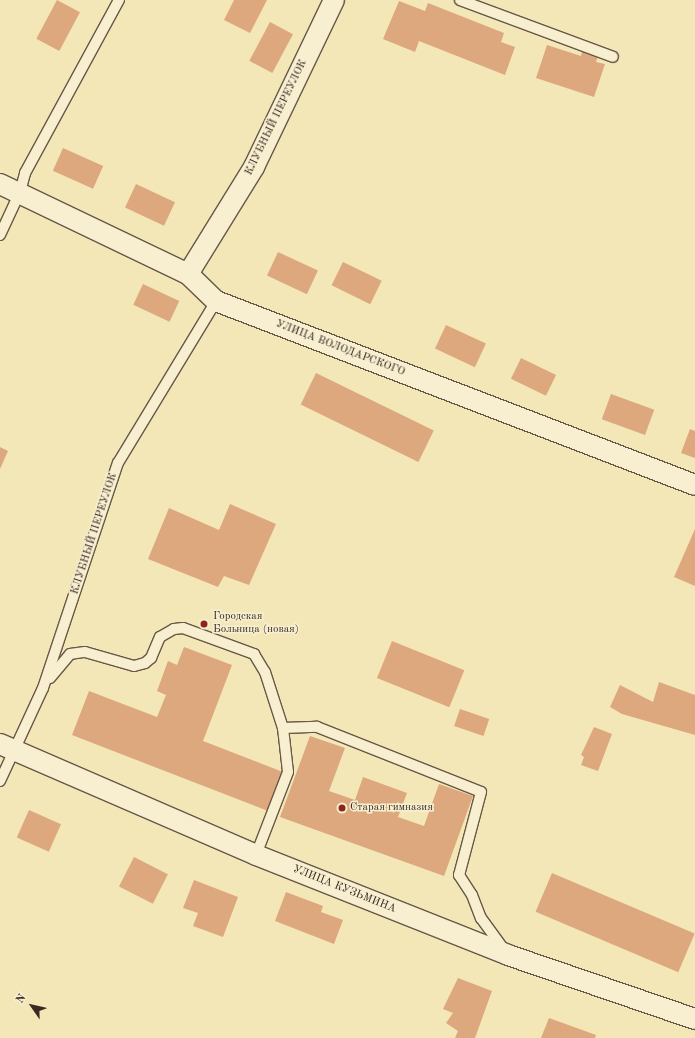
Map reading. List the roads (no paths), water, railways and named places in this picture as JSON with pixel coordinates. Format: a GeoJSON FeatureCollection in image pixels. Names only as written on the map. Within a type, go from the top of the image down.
{"type":"FeatureCollection","features":[{"type":"Feature","properties":{"kind":"street","name":"КЛУБНЫЙ ПЕРЕУЛОК"},"geometry":{"type":"LineString","coordinates":[[188,274],[254,167],[334,0]]}},
{"type":"Feature","properties":{"kind":"street","name":"УЛИЦА ВОЛОДАРСКОГО"},"geometry":{"type":"LineString","coordinates":[[0,184],[20,192],[188,274],[216,301],[695,485]]}},
{"type":"Feature","properties":{"kind":"street","name":"УЛИЦА КУЗЬМИНА"},"geometry":{"type":"LineString","coordinates":[[6,747],[256,855],[508,955],[695,1019]]}},
{"type":"Feature","properties":{"kind":"lane"},"geometry":{"type":"LineString","coordinates":[[0,235],[20,192],[25,173],[119,0]]}},
{"type":"Feature","properties":{"kind":"lane"},"geometry":{"type":"LineString","coordinates":[[460,0],[613,57]]}},
{"type":"Feature","properties":{"kind":"lane","name":"КЛУБНЫЙ ПЕРЕУЛОК"},"geometry":{"type":"LineString","coordinates":[[0,781],[6,747],[43,688],[118,464],[216,301]]}},
{"type":"Feature","properties":{"kind":"lane"},"geometry":{"type":"LineString","coordinates":[[43,688],[70,654],[85,652],[134,666],[151,658],[165,632],[183,628],[254,654],[261,660],[283,728],[288,772],[256,855]]}},
{"type":"Feature","properties":{"kind":"lane"},"geometry":{"type":"LineString","coordinates":[[283,728],[317,727],[481,792],[459,875],[472,894],[481,918],[508,955]]}},
{"type":"Feature","properties":{"kind":"place","name":"Городская Больница (новая)"},"geometry":{"type":"Point","coordinates":[204,624]}},
{"type":"Feature","properties":{"kind":"place","name":"Старая гимназия"},"geometry":{"type":"Point","coordinates":[342,808]}}]}
